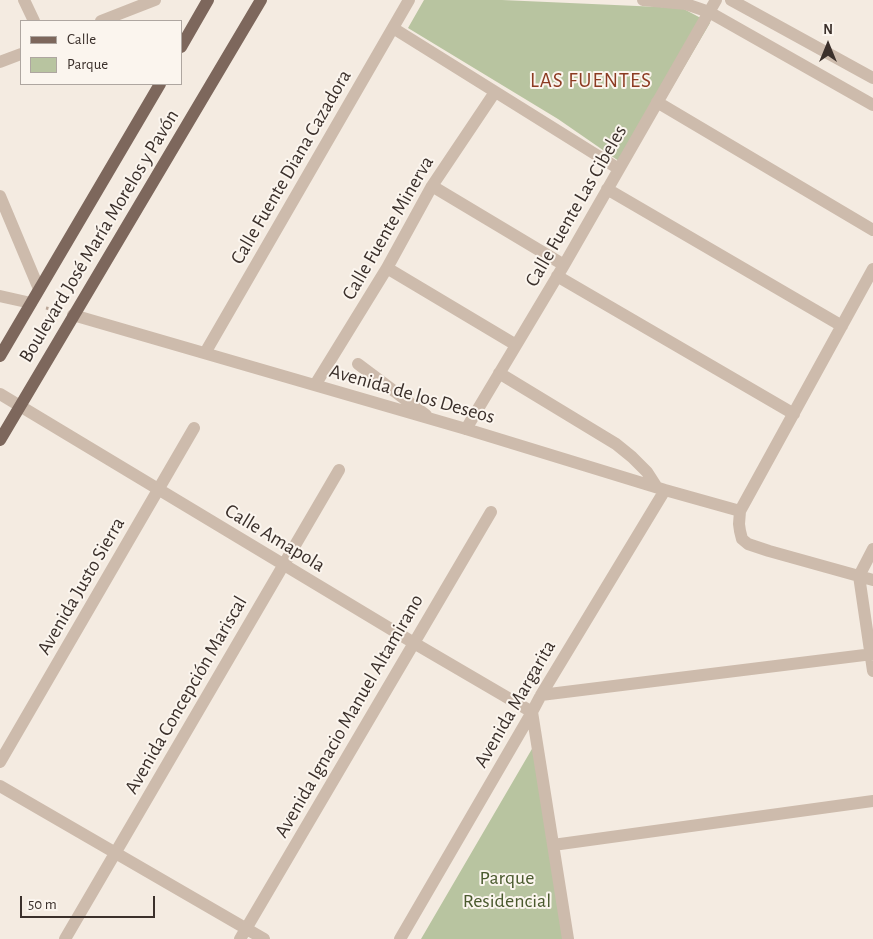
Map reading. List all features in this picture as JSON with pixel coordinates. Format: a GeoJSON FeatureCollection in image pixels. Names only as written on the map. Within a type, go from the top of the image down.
{"type":"FeatureCollection","features":[{"type":"Feature","properties":{"kind":"main road"},"geometry":{"type":"LineString","coordinates":[[182,45],[208,0]]}},
{"type":"Feature","properties":{"kind":"main road","name":"Boulevard José María Morelos y Pavón"},"geometry":{"type":"LineString","coordinates":[[0,440],[261,0]]}},
{"type":"Feature","properties":{"kind":"main road","name":"Boulevard José María Morelos y Pavón"},"geometry":{"type":"LineString","coordinates":[[0,356],[159,85]]}},
{"type":"Feature","properties":{"kind":"street"},"geometry":{"type":"LineString","coordinates":[[24,0],[34,20]]}},
{"type":"Feature","properties":{"kind":"street"},"geometry":{"type":"LineString","coordinates":[[103,20],[135,3],[155,0]]}},
{"type":"Feature","properties":{"kind":"street","name":"Calle Fuente Diana Cazadora"},"geometry":{"type":"LineString","coordinates":[[205,353],[409,0]]}},
{"type":"Feature","properties":{"kind":"street"},"geometry":{"type":"LineString","coordinates":[[643,0],[686,4],[709,12],[873,105]]}},
{"type":"Feature","properties":{"kind":"street","name":"Calle Fuente Las Cibeles"},"geometry":{"type":"LineString","coordinates":[[466,429],[564,265],[716,0]]}},
{"type":"Feature","properties":{"kind":"street"},"geometry":{"type":"LineString","coordinates":[[731,0],[873,78]]}},
{"type":"Feature","properties":{"kind":"street"},"geometry":{"type":"LineString","coordinates":[[393,28],[619,169]]}},
{"type":"Feature","properties":{"kind":"street"},"geometry":{"type":"LineString","coordinates":[[0,62],[20,54]]}},
{"type":"Feature","properties":{"kind":"street","name":"Calle Fuente Minerva"},"geometry":{"type":"LineString","coordinates":[[315,385],[388,268],[432,186],[495,92]]}},
{"type":"Feature","properties":{"kind":"street"},"geometry":{"type":"LineString","coordinates":[[657,102],[873,230]]}},
{"type":"Feature","properties":{"kind":"street"},"geometry":{"type":"LineString","coordinates":[[432,186],[564,265]]}},
{"type":"Feature","properties":{"kind":"street"},"geometry":{"type":"LineString","coordinates":[[607,189],[842,326]]}},
{"type":"Feature","properties":{"kind":"street"},"geometry":{"type":"LineString","coordinates":[[0,196],[39,289]]}},
{"type":"Feature","properties":{"kind":"street"},"geometry":{"type":"LineString","coordinates":[[388,268],[516,345]]}},
{"type":"Feature","properties":{"kind":"street"},"geometry":{"type":"LineString","coordinates":[[873,269],[740,511],[740,531],[742,539],[748,544],[873,580]]}},
{"type":"Feature","properties":{"kind":"street"},"geometry":{"type":"LineString","coordinates":[[557,276],[794,414]]}},
{"type":"Feature","properties":{"kind":"street"},"geometry":{"type":"LineString","coordinates":[[0,296],[31,303]]}},
{"type":"Feature","properties":{"kind":"street","name":"Avenida de los Deseos"},"geometry":{"type":"LineString","coordinates":[[73,315],[740,511]]}},
{"type":"Feature","properties":{"kind":"street"},"geometry":{"type":"LineString","coordinates":[[358,364],[434,421]]}},
{"type":"Feature","properties":{"kind":"street"},"geometry":{"type":"LineString","coordinates":[[499,373],[616,444],[632,457],[661,488]]}},
{"type":"Feature","properties":{"kind":"street","name":"Calle Amapola"},"geometry":{"type":"LineString","coordinates":[[0,394],[532,712]]}},
{"type":"Feature","properties":{"kind":"street","name":"Avenida Justo Sierra"},"geometry":{"type":"LineString","coordinates":[[0,762],[194,428]]}},
{"type":"Feature","properties":{"kind":"street","name":"Avenida Concepción Mariscal"},"geometry":{"type":"LineString","coordinates":[[64,939],[340,470]]}},
{"type":"Feature","properties":{"kind":"street","name":"Avenida Margarita"},"geometry":{"type":"LineString","coordinates":[[400,939],[661,488]]}},
{"type":"Feature","properties":{"kind":"street","name":"Avenida Ignacio Manuel Altamirano"},"geometry":{"type":"LineString","coordinates":[[243,934],[491,512]]}},
{"type":"Feature","properties":{"kind":"street"},"geometry":{"type":"LineString","coordinates":[[873,549],[859,576],[873,670]]}},
{"type":"Feature","properties":{"kind":"street"},"geometry":{"type":"LineString","coordinates":[[541,695],[872,655]]}},
{"type":"Feature","properties":{"kind":"street"},"geometry":{"type":"LineString","coordinates":[[532,712],[568,939]]}},
{"type":"Feature","properties":{"kind":"street"},"geometry":{"type":"LineString","coordinates":[[0,786],[115,853],[243,934],[264,939]]}},
{"type":"Feature","properties":{"kind":"street"},"geometry":{"type":"LineString","coordinates":[[553,845],[873,801]]}},
{"type":"Feature","properties":{"kind":"path"},"geometry":{"type":"LineString","coordinates":[[31,303],[73,315]]}},
{"type":"Feature","properties":{"kind":"green space"},"geometry":{"type":"Polygon","coordinates":[[[424,0],[502,0],[682,8],[710,23],[626,166],[558,119],[408,28],[424,0]]]}},
{"type":"Feature","properties":{"kind":"green space","name":"Parque Residencial"},"geometry":{"type":"Polygon","coordinates":[[[536,742],[564,939],[421,939],[536,742]]]}},
{"type":"Feature","properties":{"kind":"district","name":"LAS FUENTES"},"geometry":{"type":"Point","coordinates":[591,81]}}]}
